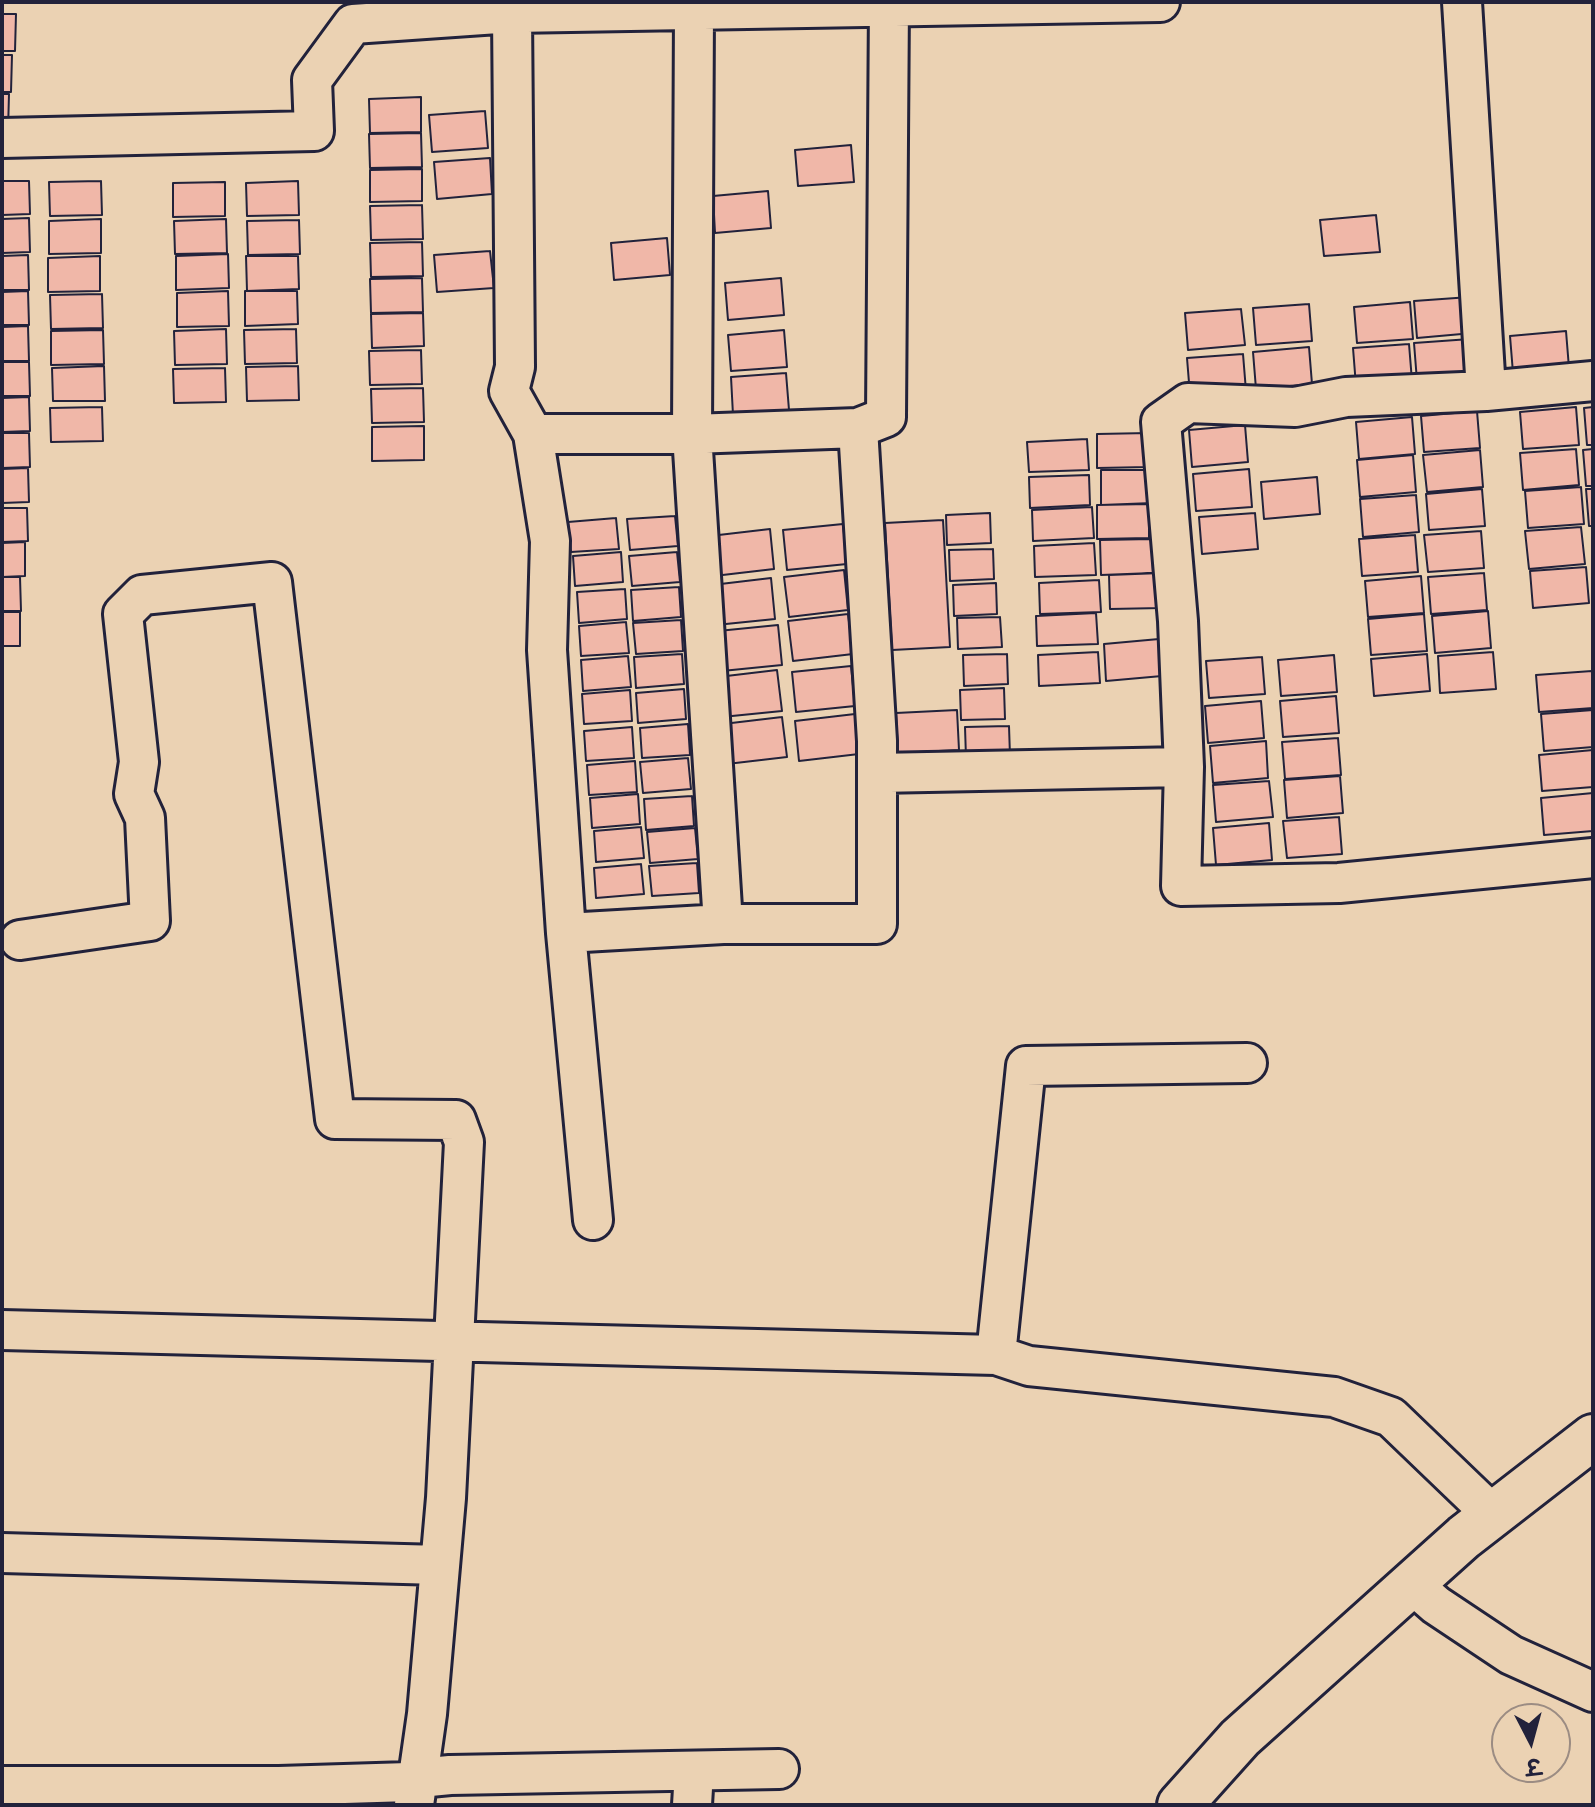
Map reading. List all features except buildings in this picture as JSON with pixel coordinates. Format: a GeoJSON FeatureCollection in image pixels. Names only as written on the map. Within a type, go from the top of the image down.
{"type":"FeatureCollection","features":[{"type":"Feature","properties":{"kind":"street"},"geometry":{"type":"LineString","coordinates":[[2,138],[314,131],[312,80],[353,24],[512,13],[1160,2]]}},
{"type":"Feature","properties":{"kind":"street"},"geometry":{"type":"LineString","coordinates":[[1462,2],[1486,391]]}},
{"type":"Feature","properties":{"kind":"street"},"geometry":{"type":"LineString","coordinates":[[533,434],[692,434],[858,428],[886,417],[889,5]]}},
{"type":"Feature","properties":{"kind":"street"},"geometry":{"type":"LineString","coordinates":[[694,10],[692,434],[723,924]]}},
{"type":"Feature","properties":{"kind":"street"},"geometry":{"type":"LineString","coordinates":[[512,13],[515,367],[509,391],[533,434],[550,541],[547,650],[566,933],[593,1220]]}},
{"type":"Feature","properties":{"kind":"street"},"geometry":{"type":"LineString","coordinates":[[1593,381],[1486,391],[1346,397],[1295,407],[1188,403],[1161,422],[1178,621],[1184,767],[1181,886],[1339,883],[1593,858]]}},
{"type":"Feature","properties":{"kind":"street"},"geometry":{"type":"LineString","coordinates":[[566,933],[723,924],[877,924],[877,773],[858,428]]}},
{"type":"Feature","properties":{"kind":"street"},"geometry":{"type":"LineString","coordinates":[[20,940],[150,921],[145,818],[134,794],[139,762],[123,614],[142,595],[272,582],[335,1119],[456,1120],[464,1142],[456,1340],[440,1565],[417,1791]]}},
{"type":"Feature","properties":{"kind":"street"},"geometry":{"type":"LineString","coordinates":[[877,773],[1184,767]]}},
{"type":"Feature","properties":{"kind":"street"},"geometry":{"type":"LineString","coordinates":[[996,1355],[1026,1066],[1247,1063]]}},
{"type":"Feature","properties":{"kind":"street"},"geometry":{"type":"LineString","coordinates":[[2,1330],[996,1355],[1029,1366],[1334,1397],[1391,1417],[1493,1515]]}},
{"type":"Feature","properties":{"kind":"street"},"geometry":{"type":"LineString","coordinates":[[1180,1805],[1240,1738],[1412,1584],[1493,1515],[1593,1437]]}},
{"type":"Feature","properties":{"kind":"street"},"geometry":{"type":"LineString","coordinates":[[2,1553],[440,1565]]}},
{"type":"Feature","properties":{"kind":"street"},"geometry":{"type":"LineString","coordinates":[[1412,1584],[1436,1605],[1511,1655],[1593,1692]]}},
{"type":"Feature","properties":{"kind":"street"},"geometry":{"type":"LineString","coordinates":[[2,1786],[279,1786],[409,1782],[417,1791],[693,1788],[779,1769]]}}]}
